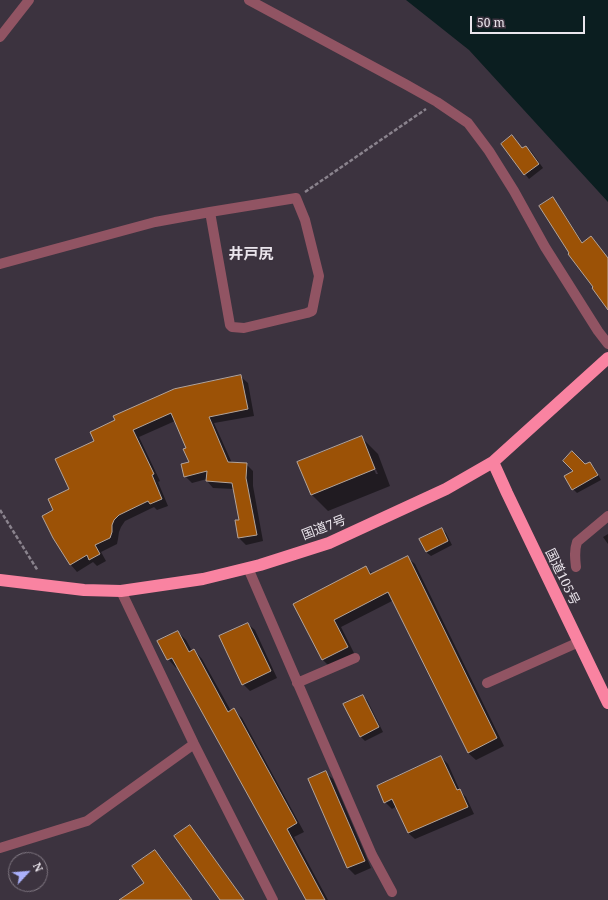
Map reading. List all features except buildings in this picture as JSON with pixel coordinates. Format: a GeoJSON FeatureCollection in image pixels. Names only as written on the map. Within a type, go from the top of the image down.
{"type":"FeatureCollection","features":[{"type":"Feature","properties":{"kind":"highway","name":"国道7号"},"geometry":{"type":"LineString","coordinates":[[0,580],[84,590],[122,591],[203,579],[248,568],[329,543],[446,489],[493,462],[605,361]]}},
{"type":"Feature","properties":{"kind":"highway","name":"国道105号"},"geometry":{"type":"LineString","coordinates":[[493,462],[608,703]]}},
{"type":"Feature","properties":{"kind":"street"},"geometry":{"type":"LineString","coordinates":[[0,37],[29,0]]}},
{"type":"Feature","properties":{"kind":"street"},"geometry":{"type":"LineString","coordinates":[[249,0],[437,102],[468,122],[489,150],[545,246],[608,344]]}},
{"type":"Feature","properties":{"kind":"street"},"geometry":{"type":"LineString","coordinates":[[0,264],[155,222],[210,212],[296,198],[304,220],[319,276],[312,311],[244,328],[232,327],[230,325],[210,212]]}},
{"type":"Feature","properties":{"kind":"street"},"geometry":{"type":"LineString","coordinates":[[576,567],[575,548],[577,542],[608,516]]}},
{"type":"Feature","properties":{"kind":"street"},"geometry":{"type":"LineString","coordinates":[[248,568],[372,854],[392,892]]}},
{"type":"Feature","properties":{"kind":"street"},"geometry":{"type":"LineString","coordinates":[[122,591],[194,744],[273,900]]}},
{"type":"Feature","properties":{"kind":"street"},"geometry":{"type":"LineString","coordinates":[[487,683],[579,642]]}},
{"type":"Feature","properties":{"kind":"street"},"geometry":{"type":"LineString","coordinates":[[298,683],[355,658]]}},
{"type":"Feature","properties":{"kind":"street"},"geometry":{"type":"LineString","coordinates":[[0,848],[87,821],[194,744]]}},
{"type":"Feature","properties":{"kind":"path"},"geometry":{"type":"LineString","coordinates":[[296,198],[437,102]]}},
{"type":"Feature","properties":{"kind":"path"},"geometry":{"type":"LineString","coordinates":[[0,510],[47,586]]}},
{"type":"Feature","properties":{"kind":"shaded area"},"geometry":{"type":"Polygon","coordinates":[[[406,0],[608,0],[608,202],[469,50],[406,0]]]}},
{"type":"Feature","properties":{"kind":"district","name":"井戸尻"},"geometry":{"type":"Point","coordinates":[251,255]}}]}
